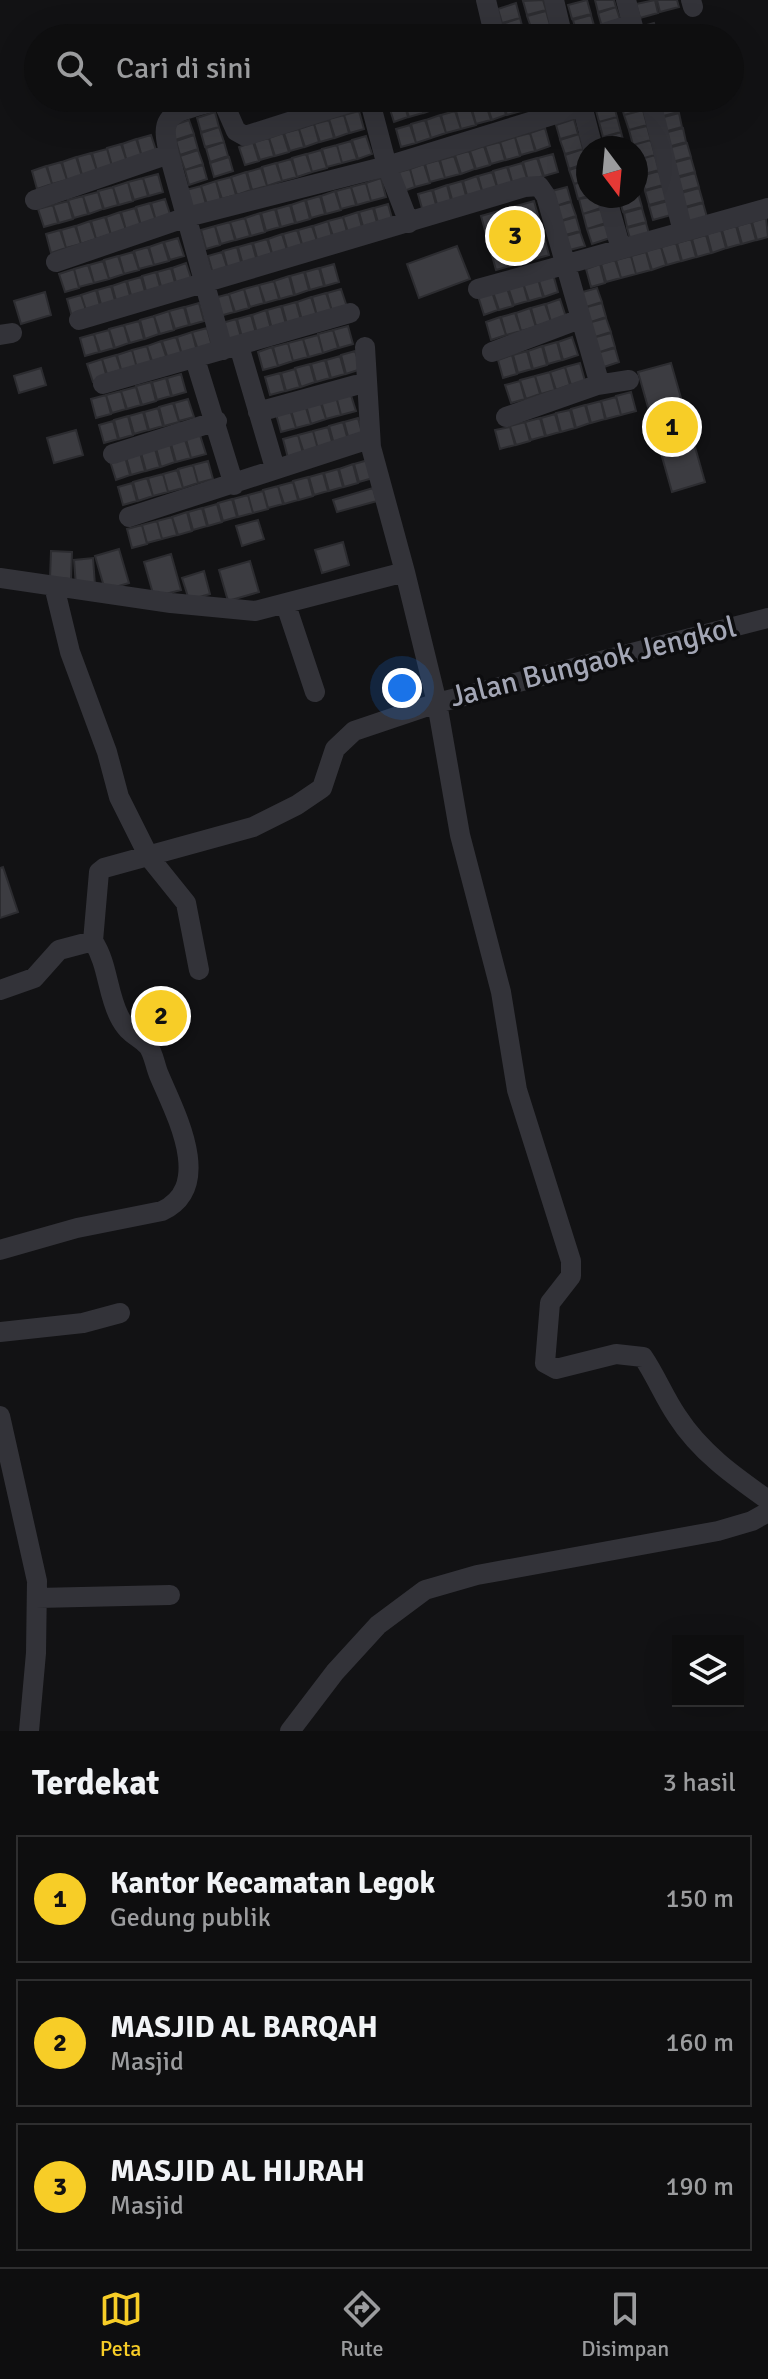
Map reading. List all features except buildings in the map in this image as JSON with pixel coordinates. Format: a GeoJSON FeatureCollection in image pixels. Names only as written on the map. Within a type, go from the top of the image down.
{"type":"FeatureCollection","features":[{"type":"Feature","properties":{"kind":"street"},"geometry":{"type":"LineString","coordinates":[[486,0],[492,24]]}},
{"type":"Feature","properties":{"kind":"street"},"geometry":{"type":"LineString","coordinates":[[554,0],[560,24]]}},
{"type":"Feature","properties":{"kind":"street"},"geometry":{"type":"LineString","coordinates":[[626,0],[632,24]]}},
{"type":"Feature","properties":{"kind":"street"},"geometry":{"type":"LineString","coordinates":[[182,112],[170,116],[164,130],[169,154],[207,282],[258,412],[275,468]]}},
{"type":"Feature","properties":{"kind":"street"},"geometry":{"type":"LineString","coordinates":[[228,112],[236,131],[245,136],[321,112]]}},
{"type":"Feature","properties":{"kind":"street"},"geometry":{"type":"LineString","coordinates":[[370,112],[409,223]]}},
{"type":"Feature","properties":{"kind":"street"},"geometry":{"type":"LineString","coordinates":[[56,262],[187,217],[387,166],[551,112]]}},
{"type":"Feature","properties":{"kind":"street"},"geometry":{"type":"LineString","coordinates":[[584,112],[590,136]]}},
{"type":"Feature","properties":{"kind":"street"},"geometry":{"type":"LineString","coordinates":[[653,112],[683,232]]}},
{"type":"Feature","properties":{"kind":"street"},"geometry":{"type":"LineString","coordinates":[[35,200],[169,154]]}},
{"type":"Feature","properties":{"kind":"street"},"geometry":{"type":"LineString","coordinates":[[79,320],[525,187],[539,186],[546,196],[598,378],[597,385]]}},
{"type":"Feature","properties":{"kind":"street"},"geometry":{"type":"LineString","coordinates":[[609,208],[621,249]]}},
{"type":"Feature","properties":{"kind":"street"},"geometry":{"type":"LineString","coordinates":[[478,289],[564,262],[768,208]]}},
{"type":"Feature","properties":{"kind":"street"},"geometry":{"type":"LineString","coordinates":[[103,384],[350,313]]}},
{"type":"Feature","properties":{"kind":"street"},"geometry":{"type":"LineString","coordinates":[[492,352],[580,319]]}},
{"type":"Feature","properties":{"kind":"street","name":"Jalan Bungaok Jengkol"},"geometry":{"type":"LineString","coordinates":[[365,347],[371,447],[437,703],[768,618]]}},
{"type":"Feature","properties":{"kind":"street"},"geometry":{"type":"LineString","coordinates":[[195,359],[217,421],[234,485]]}},
{"type":"Feature","properties":{"kind":"street"},"geometry":{"type":"LineString","coordinates":[[506,417],[597,385],[629,380]]}},
{"type":"Feature","properties":{"kind":"street"},"geometry":{"type":"LineString","coordinates":[[258,412],[356,385]]}},
{"type":"Feature","properties":{"kind":"street"},"geometry":{"type":"LineString","coordinates":[[113,454],[217,421]]}},
{"type":"Feature","properties":{"kind":"street"},"geometry":{"type":"LineString","coordinates":[[129,517],[363,441]]}},
{"type":"Feature","properties":{"kind":"street"},"geometry":{"type":"LineString","coordinates":[[0,578],[255,611],[405,572]]}},
{"type":"Feature","properties":{"kind":"street"},"geometry":{"type":"LineString","coordinates":[[54,586],[70,652],[107,752],[119,797],[149,857],[186,903],[199,970]]}},
{"type":"Feature","properties":{"kind":"street"},"geometry":{"type":"LineString","coordinates":[[286,605],[315,692]]}},
{"type":"Feature","properties":{"kind":"street"},"geometry":{"type":"LineString","coordinates":[[0,1250],[77,1228],[162,1211],[173,1206],[186,1190],[189,1173],[181,1122],[150,1051],[130,1035],[119,1016],[102,955],[93,941],[99,872],[253,827],[297,805],[322,788],[333,753],[344,737],[437,703],[460,835],[501,992],[517,1090],[571,1261],[571,1276],[550,1303],[545,1363],[556,1369],[616,1354],[643,1357],[679,1420],[701,1447],[768,1500]]}},
{"type":"Feature","properties":{"kind":"street"},"geometry":{"type":"LineString","coordinates":[[0,990],[34,978],[59,950],[93,941]]}},
{"type":"Feature","properties":{"kind":"street"},"geometry":{"type":"LineString","coordinates":[[0,1332],[83,1323],[120,1313]]}},
{"type":"Feature","properties":{"kind":"street"},"geometry":{"type":"LineString","coordinates":[[0,1416],[7,1499],[37,1581],[29,1731]]}},
{"type":"Feature","properties":{"kind":"street"},"geometry":{"type":"LineString","coordinates":[[290,1731],[335,1672],[378,1625],[425,1590],[477,1575],[718,1531],[752,1521],[768,1512]]}},
{"type":"Feature","properties":{"kind":"street"},"geometry":{"type":"LineString","coordinates":[[37,1598],[170,1595]]}},
{"type":"Feature","properties":{"kind":"place","name":"MASJID AL HIJRAH"},"geometry":{"type":"Point","coordinates":[515,236]}},
{"type":"Feature","properties":{"kind":"place","name":"Kantor Kecamatan Legok"},"geometry":{"type":"Point","coordinates":[672,427]}},
{"type":"Feature","properties":{"kind":"place","name":"MASJID AL BARQAH"},"geometry":{"type":"Point","coordinates":[161,1016]}}]}
